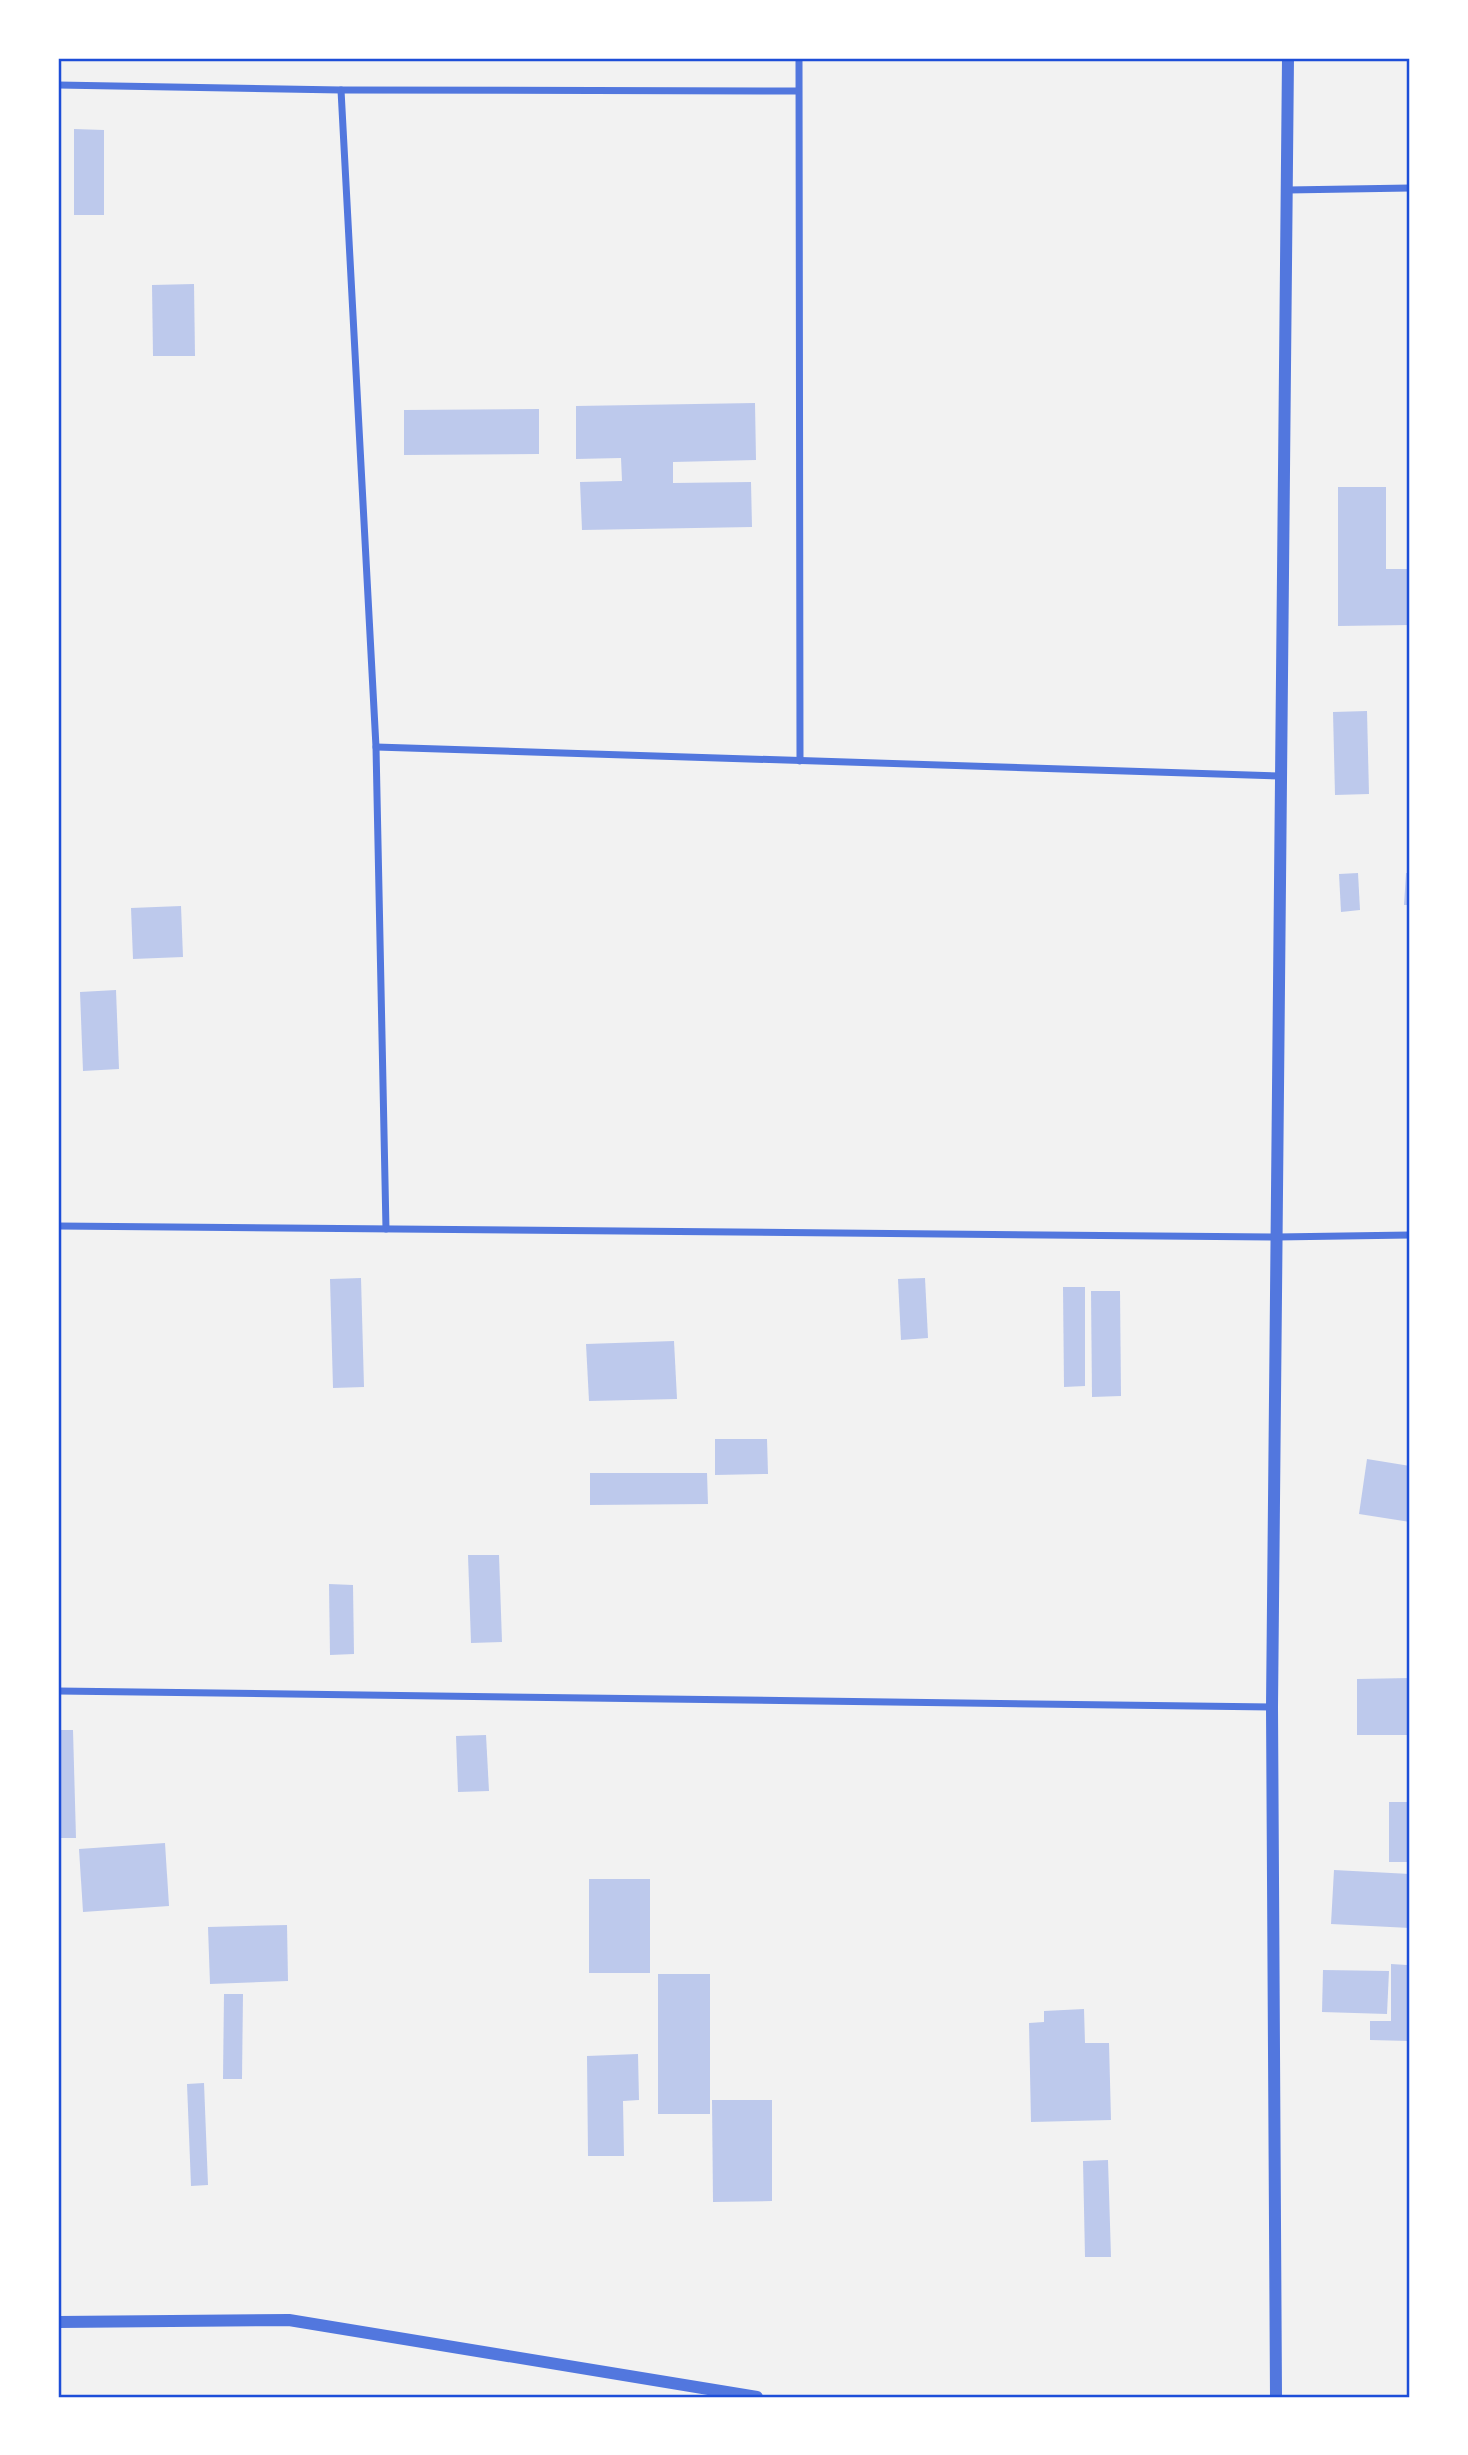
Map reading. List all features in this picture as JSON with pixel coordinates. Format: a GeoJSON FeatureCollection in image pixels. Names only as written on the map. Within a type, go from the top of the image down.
{"type":"FeatureCollection","features":[{"type":"Feature","properties":{"kind":"street"},"geometry":{"type":"LineString","coordinates":[[799,58],[800,761]]}},
{"type":"Feature","properties":{"kind":"street"},"geometry":{"type":"LineString","coordinates":[[1276,2397],[1272,1707],[1288,58]]}},
{"type":"Feature","properties":{"kind":"street"},"geometry":{"type":"LineString","coordinates":[[58,85],[341,90],[798,91]]}},
{"type":"Feature","properties":{"kind":"street"},"geometry":{"type":"LineString","coordinates":[[341,90],[376,747],[386,1229]]}},
{"type":"Feature","properties":{"kind":"street"},"geometry":{"type":"LineString","coordinates":[[1288,190],[1410,188]]}},
{"type":"Feature","properties":{"kind":"street"},"geometry":{"type":"LineString","coordinates":[[376,747],[1281,776]]}},
{"type":"Feature","properties":{"kind":"street"},"geometry":{"type":"LineString","coordinates":[[58,1226],[1277,1237],[1410,1235]]}},
{"type":"Feature","properties":{"kind":"street"},"geometry":{"type":"LineString","coordinates":[[58,1691],[1272,1707]]}},
{"type":"Feature","properties":{"kind":"street"},"geometry":{"type":"LineString","coordinates":[[58,2322],[289,2320],[757,2397]]}},
{"type":"Feature","properties":{"kind":"building"},"geometry":{"type":"Polygon","coordinates":[[[74,129],[104,130],[104,215],[74,215],[74,129]]]}},
{"type":"Feature","properties":{"kind":"building"},"geometry":{"type":"Polygon","coordinates":[[[194,284],[195,356],[153,356],[152,285],[194,284]]]}},
{"type":"Feature","properties":{"kind":"building"},"geometry":{"type":"Polygon","coordinates":[[[755,403],[756,460],[673,462],[673,483],[751,482],[752,527],[582,530],[580,482],[622,481],[621,458],[576,459],[576,406],[755,403]]]}},
{"type":"Feature","properties":{"kind":"building"},"geometry":{"type":"Polygon","coordinates":[[[539,409],[539,454],[404,455],[404,410],[539,409]]]}},
{"type":"Feature","properties":{"kind":"building"},"geometry":{"type":"Polygon","coordinates":[[[1338,487],[1386,487],[1386,569],[1410,569],[1410,625],[1338,626],[1338,487]]]}},
{"type":"Feature","properties":{"kind":"building"},"geometry":{"type":"Polygon","coordinates":[[[1367,711],[1369,794],[1335,795],[1333,712],[1367,711]]]}},
{"type":"Feature","properties":{"kind":"building"},"geometry":{"type":"Polygon","coordinates":[[[1358,873],[1360,910],[1341,912],[1339,874],[1358,873]]]}},
{"type":"Feature","properties":{"kind":"building"},"geometry":{"type":"Polygon","coordinates":[[[1406,873],[1410,873],[1410,905],[1404,905],[1406,873]]]}},
{"type":"Feature","properties":{"kind":"building"},"geometry":{"type":"Polygon","coordinates":[[[181,906],[183,957],[133,959],[131,908],[181,906]]]}},
{"type":"Feature","properties":{"kind":"building"},"geometry":{"type":"Polygon","coordinates":[[[116,990],[119,1069],[83,1071],[80,992],[116,990]]]}},
{"type":"Feature","properties":{"kind":"building"},"geometry":{"type":"Polygon","coordinates":[[[361,1278],[364,1387],[333,1388],[330,1279],[361,1278]]]}},
{"type":"Feature","properties":{"kind":"building"},"geometry":{"type":"Polygon","coordinates":[[[925,1278],[928,1338],[901,1340],[898,1279],[925,1278]]]}},
{"type":"Feature","properties":{"kind":"building"},"geometry":{"type":"Polygon","coordinates":[[[1063,1287],[1085,1287],[1085,1386],[1064,1387],[1063,1287]]]}},
{"type":"Feature","properties":{"kind":"building"},"geometry":{"type":"Polygon","coordinates":[[[1091,1291],[1120,1291],[1121,1396],[1092,1397],[1091,1291]]]}},
{"type":"Feature","properties":{"kind":"building"},"geometry":{"type":"Polygon","coordinates":[[[674,1341],[677,1399],[589,1401],[586,1344],[674,1341]]]}},
{"type":"Feature","properties":{"kind":"building"},"geometry":{"type":"Polygon","coordinates":[[[715,1439],[767,1439],[768,1474],[715,1475],[715,1439]]]}},
{"type":"Feature","properties":{"kind":"building"},"geometry":{"type":"Polygon","coordinates":[[[1367,1459],[1410,1466],[1410,1522],[1359,1514],[1367,1459]]]}},
{"type":"Feature","properties":{"kind":"building"},"geometry":{"type":"Polygon","coordinates":[[[590,1473],[707,1473],[708,1504],[590,1505],[590,1473]]]}},
{"type":"Feature","properties":{"kind":"building"},"geometry":{"type":"Polygon","coordinates":[[[468,1555],[499,1555],[502,1642],[471,1643],[468,1555]]]}},
{"type":"Feature","properties":{"kind":"building"},"geometry":{"type":"Polygon","coordinates":[[[329,1584],[353,1585],[354,1654],[330,1655],[329,1584]]]}},
{"type":"Feature","properties":{"kind":"building"},"geometry":{"type":"Polygon","coordinates":[[[1410,1678],[1410,1735],[1357,1735],[1357,1679],[1410,1678]]]}},
{"type":"Feature","properties":{"kind":"building"},"geometry":{"type":"Polygon","coordinates":[[[58,1730],[73,1730],[76,1838],[58,1838],[58,1730]]]}},
{"type":"Feature","properties":{"kind":"building"},"geometry":{"type":"Polygon","coordinates":[[[486,1735],[489,1791],[458,1792],[456,1736],[486,1735]]]}},
{"type":"Feature","properties":{"kind":"building"},"geometry":{"type":"Polygon","coordinates":[[[1389,1802],[1410,1802],[1410,1862],[1389,1862],[1389,1802]]]}},
{"type":"Feature","properties":{"kind":"building"},"geometry":{"type":"Polygon","coordinates":[[[165,1843],[169,1906],[83,1912],[79,1849],[165,1843]]]}},
{"type":"Feature","properties":{"kind":"building"},"geometry":{"type":"Polygon","coordinates":[[[1334,1870],[1410,1874],[1410,1928],[1331,1924],[1334,1870]]]}},
{"type":"Feature","properties":{"kind":"building"},"geometry":{"type":"Polygon","coordinates":[[[589,1879],[650,1879],[650,1973],[589,1973],[589,1879]]]}},
{"type":"Feature","properties":{"kind":"building"},"geometry":{"type":"Polygon","coordinates":[[[287,1925],[288,1981],[210,1984],[208,1927],[287,1925]]]}},
{"type":"Feature","properties":{"kind":"building"},"geometry":{"type":"Polygon","coordinates":[[[1407,1938],[1410,1938],[1410,2041],[1370,2040],[1370,2021],[1391,2021],[1391,1964],[1407,1965],[1407,1938]]]}},
{"type":"Feature","properties":{"kind":"building"},"geometry":{"type":"Polygon","coordinates":[[[1323,1970],[1389,1971],[1387,2014],[1322,2012],[1323,1970]]]}},
{"type":"Feature","properties":{"kind":"building"},"geometry":{"type":"Polygon","coordinates":[[[658,1974],[710,1974],[710,2114],[658,2114],[658,1974]]]}},
{"type":"Feature","properties":{"kind":"building"},"geometry":{"type":"Polygon","coordinates":[[[224,1994],[243,1994],[242,2079],[223,2079],[224,1994]]]}},
{"type":"Feature","properties":{"kind":"building"},"geometry":{"type":"Polygon","coordinates":[[[1084,2009],[1085,2043],[1109,2043],[1111,2120],[1031,2122],[1029,2023],[1044,2022],[1044,2011],[1084,2009]]]}},
{"type":"Feature","properties":{"kind":"building"},"geometry":{"type":"Polygon","coordinates":[[[638,2054],[639,2100],[623,2101],[624,2156],[588,2156],[587,2056],[638,2054]]]}},
{"type":"Feature","properties":{"kind":"building"},"geometry":{"type":"Polygon","coordinates":[[[204,2083],[208,2185],[191,2186],[187,2084],[204,2083]]]}},
{"type":"Feature","properties":{"kind":"building"},"geometry":{"type":"Polygon","coordinates":[[[712,2100],[772,2100],[772,2201],[713,2202],[712,2100]]]}},
{"type":"Feature","properties":{"kind":"building"},"geometry":{"type":"Polygon","coordinates":[[[1108,2160],[1111,2257],[1085,2257],[1083,2161],[1108,2160]]]}}]}
